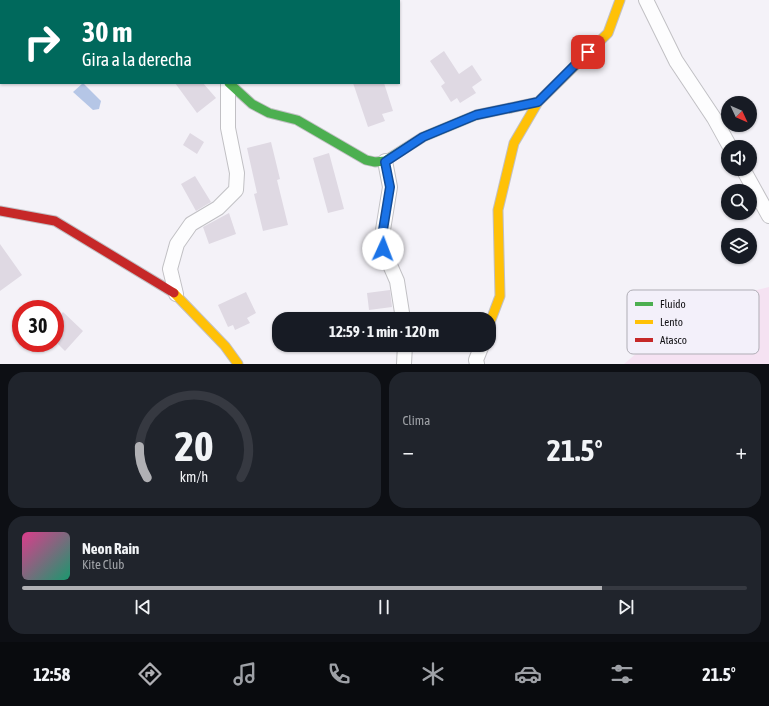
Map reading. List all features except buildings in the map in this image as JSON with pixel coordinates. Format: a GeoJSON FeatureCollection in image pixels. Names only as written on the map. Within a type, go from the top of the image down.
{"type":"FeatureCollection","features":[{"type":"Feature","properties":{"kind":"street"},"geometry":{"type":"LineString","coordinates":[[494,312],[500,296],[498,210],[514,143],[538,102],[608,32],[620,0]]}},
{"type":"Feature","properties":{"kind":"street"},"geometry":{"type":"LineString","coordinates":[[646,0],[676,61],[714,118],[726,140]]}},
{"type":"Feature","properties":{"kind":"street"},"geometry":{"type":"LineString","coordinates":[[176,294],[170,269],[177,244],[191,224],[218,208],[236,190],[237,173],[228,128],[228,84]]}},
{"type":"Feature","properties":{"kind":"street"},"geometry":{"type":"LineString","coordinates":[[229,84],[252,104],[269,113],[296,120],[366,160],[375,162],[385,162],[423,137],[476,115],[538,102]]}},
{"type":"Feature","properties":{"kind":"street"},"geometry":{"type":"LineString","coordinates":[[385,162],[390,187],[382,236],[383,249],[397,281],[402,312]]}},
{"type":"Feature","properties":{"kind":"street"},"geometry":{"type":"LineString","coordinates":[[746,176],[769,216]]}},
{"type":"Feature","properties":{"kind":"street"},"geometry":{"type":"LineString","coordinates":[[0,211],[55,221],[176,294],[225,346],[238,364]]}},
{"type":"Feature","properties":{"kind":"street"},"geometry":{"type":"LineString","coordinates":[[404,364],[405,352]]}},
{"type":"Feature","properties":{"kind":"street"},"geometry":{"type":"LineString","coordinates":[[477,364],[476,360],[479,352]]}},
{"type":"Feature","properties":{"kind":"shaded area"},"geometry":{"type":"Polygon","coordinates":[[[769,287],[769,364],[624,364],[636,354],[759,354],[759,290],[757,290],[769,287]]]}},
{"type":"Feature","properties":{"kind":"water"},"geometry":{"type":"Polygon","coordinates":[[[82,84],[84,84],[101,101],[99,109],[93,110],[73,92],[82,84]]]}},
{"type":"Feature","properties":{"kind":"traffic: fast"},"geometry":{"type":"LineString","coordinates":[[230,84],[252,104],[269,113],[297,120],[366,160],[375,162],[385,161],[423,137],[476,115],[510,108]]}},
{"type":"Feature","properties":{"kind":"traffic: slow"},"geometry":{"type":"LineString","coordinates":[[510,108],[538,102],[608,33],[620,0]]}},
{"type":"Feature","properties":{"kind":"traffic: slow"},"geometry":{"type":"LineString","coordinates":[[494,312],[500,296],[498,210],[514,143],[538,102]]}},
{"type":"Feature","properties":{"kind":"traffic: slow"},"geometry":{"type":"LineString","coordinates":[[174,293],[225,346],[238,364]]}},
{"type":"Feature","properties":{"kind":"traffic: jam"},"geometry":{"type":"LineString","coordinates":[[0,211],[55,221],[174,293]]}},
{"type":"Feature","properties":{"kind":"route"},"geometry":{"type":"LineString","coordinates":[[383,249],[382,236],[390,187],[385,162],[403,148],[423,137],[476,115],[538,102],[588,52]]}}]}
